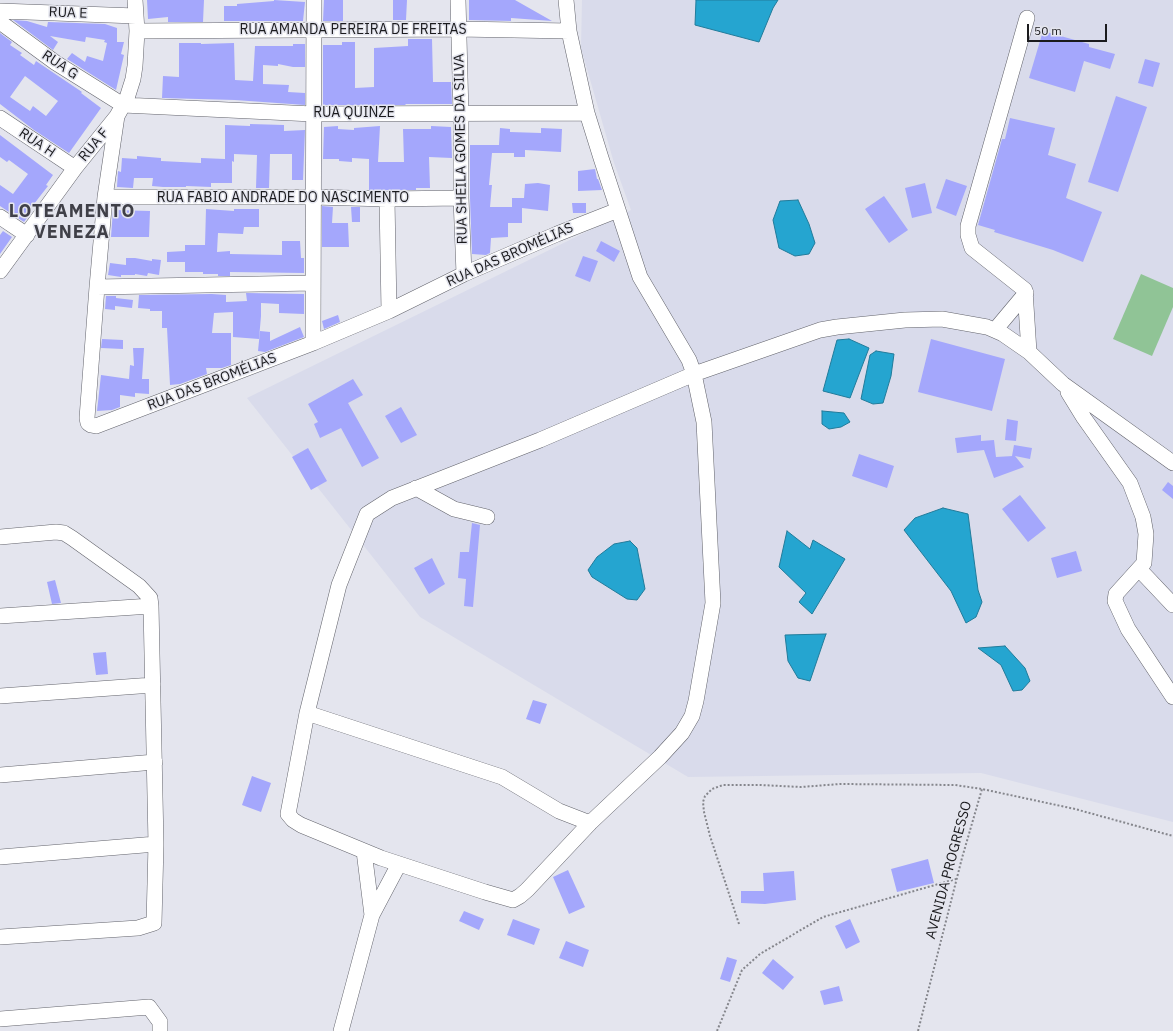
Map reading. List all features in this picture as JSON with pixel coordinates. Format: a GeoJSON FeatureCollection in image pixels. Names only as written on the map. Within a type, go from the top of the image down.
{"type":"FeatureCollection","features":[{"type":"Feature","properties":{"kind":"street","name":"RUA F"},"geometry":{"type":"LineString","coordinates":[[0,271],[74,168],[120,111],[127,98],[133,79],[135,66],[137,32],[135,0]]}},
{"type":"Feature","properties":{"kind":"street"},"geometry":{"type":"LineString","coordinates":[[313,343],[314,0]]}},
{"type":"Feature","properties":{"kind":"street","name":"RUA SHEILA GOMES DA SILVA"},"geometry":{"type":"LineString","coordinates":[[458,0],[461,114],[461,198],[464,274]]}},
{"type":"Feature","properties":{"kind":"street"},"geometry":{"type":"LineString","coordinates":[[566,0],[569,31],[586,113],[640,277],[689,360],[694,374],[704,422],[712,603],[696,701],[692,716],[682,733],[660,757],[590,823],[527,890],[513,900],[399,864],[301,825],[293,820],[288,814],[307,712],[339,586],[362,523],[367,514],[392,498],[540,440],[694,374],[820,330],[836,327],[905,320],[942,319],[987,327],[1003,334],[1029,352],[1063,384],[1173,463]]}},
{"type":"Feature","properties":{"kind":"street","name":"RUA E"},"geometry":{"type":"LineString","coordinates":[[0,11],[136,16]]}},
{"type":"Feature","properties":{"kind":"street"},"geometry":{"type":"LineString","coordinates":[[1027,18],[968,226],[968,235],[972,248],[1023,288],[1026,293],[1029,352]]}},
{"type":"Feature","properties":{"kind":"street","name":"RUA G"},"geometry":{"type":"LineString","coordinates":[[0,22],[120,111]]}},
{"type":"Feature","properties":{"kind":"street","name":"RUA AMANDA PEREIRA DE FREITAS"},"geometry":{"type":"LineString","coordinates":[[137,32],[458,29],[569,31]]}},
{"type":"Feature","properties":{"kind":"street","name":"RUA QUINZE"},"geometry":{"type":"LineString","coordinates":[[120,111],[313,114],[586,113]]}},
{"type":"Feature","properties":{"kind":"street","name":"RUA DAS BROMÉLIAS"},"geometry":{"type":"LineString","coordinates":[[120,111],[105,197],[97,287],[88,418],[88,423],[96,426],[313,343],[389,312],[464,274],[557,234],[618,210]]}},
{"type":"Feature","properties":{"kind":"street","name":"RUA H"},"geometry":{"type":"LineString","coordinates":[[0,118],[74,168]]}},
{"type":"Feature","properties":{"kind":"street","name":"RUA FABIO ANDRADE DO NASCIMENTO"},"geometry":{"type":"LineString","coordinates":[[105,197],[313,197],[387,199],[461,198]]}},
{"type":"Feature","properties":{"kind":"street"},"geometry":{"type":"LineString","coordinates":[[387,199],[389,312]]}},
{"type":"Feature","properties":{"kind":"street"},"geometry":{"type":"LineString","coordinates":[[0,217],[26,235]]}},
{"type":"Feature","properties":{"kind":"street"},"geometry":{"type":"LineString","coordinates":[[97,287],[313,283]]}},
{"type":"Feature","properties":{"kind":"street"},"geometry":{"type":"LineString","coordinates":[[995,330],[1026,293]]}},
{"type":"Feature","properties":{"kind":"street"},"geometry":{"type":"LineString","coordinates":[[1063,384],[1084,418],[1130,483],[1143,517],[1146,534],[1144,563],[1118,591],[1115,596],[1115,601],[1128,629],[1173,697]]}},
{"type":"Feature","properties":{"kind":"street"},"geometry":{"type":"LineString","coordinates":[[416,488],[454,509],[487,517]]}},
{"type":"Feature","properties":{"kind":"street"},"geometry":{"type":"LineString","coordinates":[[0,537],[56,532],[64,533],[139,586],[150,598],[156,844],[154,923],[138,928],[0,937]]}},
{"type":"Feature","properties":{"kind":"street"},"geometry":{"type":"LineString","coordinates":[[1139,569],[1173,605]]}},
{"type":"Feature","properties":{"kind":"street"},"geometry":{"type":"LineString","coordinates":[[0,616],[151,606]]}},
{"type":"Feature","properties":{"kind":"street"},"geometry":{"type":"LineString","coordinates":[[0,696],[153,685]]}},
{"type":"Feature","properties":{"kind":"street"},"geometry":{"type":"LineString","coordinates":[[307,712],[502,777],[559,812],[590,823]]}},
{"type":"Feature","properties":{"kind":"street"},"geometry":{"type":"LineString","coordinates":[[0,775],[155,762]]}},
{"type":"Feature","properties":{"kind":"street"},"geometry":{"type":"LineString","coordinates":[[0,857],[156,844]]}},
{"type":"Feature","properties":{"kind":"street"},"geometry":{"type":"LineString","coordinates":[[364,851],[372,915]]}},
{"type":"Feature","properties":{"kind":"street"},"geometry":{"type":"LineString","coordinates":[[342,1031],[372,915],[399,864]]}},
{"type":"Feature","properties":{"kind":"street"},"geometry":{"type":"LineString","coordinates":[[0,1019],[149,1007],[160,1022],[160,1031]]}},
{"type":"Feature","properties":{"kind":"path"},"geometry":{"type":"LineString","coordinates":[[739,924],[710,836],[704,812],[703,802],[705,796],[712,789],[723,785],[800,787],[840,784],[913,784],[954,785],[982,789]]}},
{"type":"Feature","properties":{"kind":"path","name":"AVENIDA PROGRESSO"},"geometry":{"type":"LineString","coordinates":[[918,1031],[956,879],[982,789],[1075,809],[1173,836]]}},
{"type":"Feature","properties":{"kind":"path"},"geometry":{"type":"LineString","coordinates":[[717,1031],[742,970],[760,954],[823,917],[956,879]]}},
{"type":"Feature","properties":{"kind":"shaded area"},"geometry":{"type":"Polygon","coordinates":[[[582,0],[1173,0],[1173,822],[981,773],[688,777],[420,617],[247,398],[631,210],[614,163],[581,48],[582,0]]]}},
{"type":"Feature","properties":{"kind":"green space"},"geometry":{"type":"Polygon","coordinates":[[[1141,274],[1173,288],[1173,307],[1152,356],[1113,339],[1141,274]]]}},
{"type":"Feature","properties":{"kind":"water"},"geometry":{"type":"Polygon","coordinates":[[[696,0],[778,0],[773,8],[759,42],[695,25],[696,0]]]}},
{"type":"Feature","properties":{"kind":"water"},"geometry":{"type":"Polygon","coordinates":[[[798,200],[809,224],[815,243],[809,254],[795,256],[779,248],[773,220],[780,201],[798,200]]]}},
{"type":"Feature","properties":{"kind":"water"},"geometry":{"type":"Polygon","coordinates":[[[849,339],[869,348],[850,398],[823,391],[837,340],[849,339]]]}},
{"type":"Feature","properties":{"kind":"water"},"geometry":{"type":"Polygon","coordinates":[[[876,351],[894,354],[891,376],[883,403],[873,404],[861,399],[870,355],[876,351]]]}},
{"type":"Feature","properties":{"kind":"water"},"geometry":{"type":"Polygon","coordinates":[[[822,411],[844,413],[850,422],[841,427],[829,429],[822,424],[822,411]]]}},
{"type":"Feature","properties":{"kind":"water"},"geometry":{"type":"Polygon","coordinates":[[[943,508],[968,514],[978,590],[982,602],[976,617],[966,623],[951,591],[904,530],[915,518],[943,508]]]}},
{"type":"Feature","properties":{"kind":"water"},"geometry":{"type":"Polygon","coordinates":[[[787,531],[810,549],[813,540],[845,559],[812,614],[799,602],[806,593],[779,567],[787,531]]]}},
{"type":"Feature","properties":{"kind":"water"},"geometry":{"type":"Polygon","coordinates":[[[630,541],[637,548],[645,589],[637,600],[627,599],[592,577],[588,570],[597,557],[614,544],[630,541]]]}},
{"type":"Feature","properties":{"kind":"water"},"geometry":{"type":"Polygon","coordinates":[[[826,634],[810,681],[798,678],[788,661],[785,635],[826,634]]]}},
{"type":"Feature","properties":{"kind":"water"},"geometry":{"type":"Polygon","coordinates":[[[1005,646],[1025,668],[1030,681],[1022,690],[1013,691],[1001,665],[978,648],[1005,646]]]}},
{"type":"Feature","properties":{"kind":"building"},"geometry":{"type":"Polygon","coordinates":[[[147,0],[204,0],[203,22],[168,22],[168,17],[148,19],[147,0]]]}},
{"type":"Feature","properties":{"kind":"building"},"geometry":{"type":"Polygon","coordinates":[[[274,0],[305,2],[303,21],[224,21],[224,6],[237,6],[237,4],[274,0]]]}},
{"type":"Feature","properties":{"kind":"building"},"geometry":{"type":"Polygon","coordinates":[[[324,0],[343,0],[343,21],[323,21],[324,0]]]}},
{"type":"Feature","properties":{"kind":"building"},"geometry":{"type":"Polygon","coordinates":[[[393,0],[407,0],[406,20],[393,20],[393,0]]]}},
{"type":"Feature","properties":{"kind":"building"},"geometry":{"type":"Polygon","coordinates":[[[469,0],[515,0],[552,21],[511,18],[511,21],[469,20],[469,0]]]}},
{"type":"Feature","properties":{"kind":"building"},"geometry":{"type":"Polygon","coordinates":[[[13,20],[27,21],[47,27],[48,22],[105,24],[117,28],[117,42],[124,42],[121,54],[124,55],[116,90],[67,59],[72,53],[85,62],[87,56],[103,61],[107,43],[104,42],[105,40],[86,37],[85,42],[50,36],[58,42],[53,50],[13,20]]]}},
{"type":"Feature","properties":{"kind":"building"},"geometry":{"type":"Polygon","coordinates":[[[1043,31],[1089,44],[1089,47],[1115,54],[1110,69],[1084,61],[1075,92],[1029,78],[1043,31]]]}},
{"type":"Feature","properties":{"kind":"building"},"geometry":{"type":"Polygon","coordinates":[[[0,33],[12,42],[10,45],[22,53],[20,55],[34,65],[36,61],[82,92],[81,93],[101,108],[69,153],[34,130],[0,104],[0,33]],[[25,76],[10,97],[30,111],[33,106],[46,116],[58,101],[25,76]]]}},
{"type":"Feature","properties":{"kind":"building"},"geometry":{"type":"Polygon","coordinates":[[[408,39],[432,39],[433,82],[451,82],[452,104],[323,105],[323,45],[342,45],[342,42],[355,42],[355,88],[374,87],[374,48],[408,46],[408,39]]]}},
{"type":"Feature","properties":{"kind":"building"},"geometry":{"type":"Polygon","coordinates":[[[179,43],[234,43],[235,80],[253,81],[255,46],[293,46],[293,44],[305,44],[305,67],[293,67],[278,64],[278,66],[263,65],[263,84],[289,85],[288,92],[305,93],[305,105],[235,100],[162,98],[163,76],[179,77],[179,43]]]}},
{"type":"Feature","properties":{"kind":"building"},"geometry":{"type":"Polygon","coordinates":[[[1145,59],[1160,63],[1153,87],[1138,83],[1145,59]]]}},
{"type":"Feature","properties":{"kind":"building"},"geometry":{"type":"Polygon","coordinates":[[[1116,96],[1147,107],[1118,192],[1088,182],[1116,96]]]}},
{"type":"Feature","properties":{"kind":"building"},"geometry":{"type":"Polygon","coordinates":[[[1010,118],[1055,128],[1048,155],[1076,164],[1066,198],[1102,212],[1083,262],[1053,250],[994,232],[995,230],[978,225],[1002,139],[1005,139],[1010,118]]]}},
{"type":"Feature","properties":{"kind":"building"},"geometry":{"type":"Polygon","coordinates":[[[250,124],[284,125],[284,131],[305,130],[303,180],[292,180],[292,154],[270,154],[269,188],[256,188],[257,155],[234,154],[234,162],[232,161],[232,183],[211,183],[211,187],[163,187],[152,186],[153,178],[134,178],[133,188],[117,187],[118,171],[121,172],[122,158],[137,159],[137,156],[161,158],[161,161],[201,163],[201,158],[225,159],[225,125],[250,126],[250,124]]]}},
{"type":"Feature","properties":{"kind":"building"},"geometry":{"type":"Polygon","coordinates":[[[338,126],[338,129],[354,130],[354,128],[380,126],[378,162],[404,162],[403,129],[431,129],[431,126],[451,127],[452,158],[429,157],[430,188],[416,188],[416,190],[369,190],[369,159],[352,158],[352,162],[339,161],[339,159],[323,159],[324,127],[338,126]]]}},
{"type":"Feature","properties":{"kind":"building"},"geometry":{"type":"Polygon","coordinates":[[[500,128],[510,129],[510,132],[541,133],[541,128],[562,129],[561,152],[525,150],[525,157],[514,157],[514,153],[492,153],[489,185],[492,185],[490,207],[512,207],[512,198],[524,198],[525,184],[538,183],[550,185],[548,211],[522,208],[522,223],[508,223],[508,237],[491,238],[490,253],[486,255],[472,254],[470,145],[499,145],[500,128]]]}},
{"type":"Feature","properties":{"kind":"building"},"geometry":{"type":"Polygon","coordinates":[[[0,135],[53,175],[46,185],[48,186],[30,209],[32,211],[24,222],[0,206],[0,185],[13,194],[28,174],[9,160],[7,162],[0,157],[0,135]]]}},
{"type":"Feature","properties":{"kind":"building"},"geometry":{"type":"Polygon","coordinates":[[[595,169],[597,179],[602,190],[578,191],[578,171],[595,169]]]}},
{"type":"Feature","properties":{"kind":"building"},"geometry":{"type":"Polygon","coordinates":[[[946,179],[967,186],[956,216],[936,208],[946,179]]]}},
{"type":"Feature","properties":{"kind":"building"},"geometry":{"type":"Polygon","coordinates":[[[925,183],[932,213],[912,218],[905,188],[925,183]]]}},
{"type":"Feature","properties":{"kind":"building"},"geometry":{"type":"Polygon","coordinates":[[[884,196],[908,230],[889,243],[865,209],[884,196]]]}},
{"type":"Feature","properties":{"kind":"building"},"geometry":{"type":"Polygon","coordinates":[[[572,203],[586,203],[586,213],[573,213],[572,203]]]}},
{"type":"Feature","properties":{"kind":"building"},"geometry":{"type":"Polygon","coordinates":[[[322,206],[333,207],[332,223],[348,223],[349,247],[322,247],[322,206]]]}},
{"type":"Feature","properties":{"kind":"building"},"geometry":{"type":"Polygon","coordinates":[[[351,207],[360,207],[360,222],[352,222],[351,207]]]}},
{"type":"Feature","properties":{"kind":"building"},"geometry":{"type":"Polygon","coordinates":[[[206,209],[234,211],[234,209],[259,209],[259,227],[244,227],[243,234],[218,233],[217,252],[230,251],[230,254],[282,255],[282,241],[300,241],[301,258],[304,258],[304,273],[230,272],[230,276],[218,276],[218,274],[203,274],[203,272],[185,272],[185,262],[167,262],[167,252],[185,251],[185,245],[205,245],[206,209]]]}},
{"type":"Feature","properties":{"kind":"building"},"geometry":{"type":"Polygon","coordinates":[[[113,210],[150,211],[149,237],[111,237],[113,210]]]}},
{"type":"Feature","properties":{"kind":"building"},"geometry":{"type":"Polygon","coordinates":[[[3,231],[12,237],[0,254],[0,235],[3,231]]]}},
{"type":"Feature","properties":{"kind":"building"},"geometry":{"type":"Polygon","coordinates":[[[601,241],[620,251],[614,262],[596,251],[601,241]]]}},
{"type":"Feature","properties":{"kind":"building"},"geometry":{"type":"Polygon","coordinates":[[[583,256],[598,261],[590,282],[575,276],[583,256]]]}},
{"type":"Feature","properties":{"kind":"building"},"geometry":{"type":"Polygon","coordinates":[[[126,258],[152,261],[152,259],[161,260],[159,275],[148,273],[147,276],[135,274],[121,275],[121,277],[108,275],[110,263],[126,265],[126,258]]]}},
{"type":"Feature","properties":{"kind":"building"},"geometry":{"type":"Polygon","coordinates":[[[246,293],[304,294],[304,314],[279,313],[279,304],[261,303],[259,339],[233,337],[233,312],[214,313],[212,333],[231,333],[231,365],[222,368],[206,368],[207,374],[180,384],[170,385],[167,328],[162,328],[162,311],[150,311],[150,309],[138,308],[139,295],[226,295],[226,302],[247,301],[246,293]]]}},
{"type":"Feature","properties":{"kind":"building"},"geometry":{"type":"Polygon","coordinates":[[[106,296],[116,296],[116,298],[133,300],[132,308],[115,306],[115,310],[105,309],[106,296]]]}},
{"type":"Feature","properties":{"kind":"building"},"geometry":{"type":"Polygon","coordinates":[[[338,315],[340,322],[324,329],[322,321],[338,315]]]}},
{"type":"Feature","properties":{"kind":"building"},"geometry":{"type":"Polygon","coordinates":[[[300,327],[304,337],[265,352],[258,351],[260,331],[270,332],[270,341],[300,327]]]}},
{"type":"Feature","properties":{"kind":"building"},"geometry":{"type":"Polygon","coordinates":[[[102,339],[123,340],[123,349],[101,348],[102,339]]]}},
{"type":"Feature","properties":{"kind":"building"},"geometry":{"type":"Polygon","coordinates":[[[931,339],[1005,359],[992,411],[918,392],[931,339]]]}},
{"type":"Feature","properties":{"kind":"building"},"geometry":{"type":"Polygon","coordinates":[[[133,348],[144,348],[142,379],[149,379],[149,394],[135,393],[135,397],[120,395],[120,407],[112,410],[97,411],[101,375],[129,379],[130,365],[134,366],[133,348]]]}},
{"type":"Feature","properties":{"kind":"building"},"geometry":{"type":"Polygon","coordinates":[[[353,379],[363,395],[348,403],[379,458],[362,467],[341,428],[320,438],[314,424],[318,422],[308,404],[353,379]]]}},
{"type":"Feature","properties":{"kind":"building"},"geometry":{"type":"Polygon","coordinates":[[[401,407],[417,435],[401,443],[385,416],[401,407]]]}},
{"type":"Feature","properties":{"kind":"building"},"geometry":{"type":"Polygon","coordinates":[[[1007,419],[1018,421],[1016,441],[1005,440],[1007,419]]]}},
{"type":"Feature","properties":{"kind":"building"},"geometry":{"type":"Polygon","coordinates":[[[981,435],[981,441],[994,440],[996,457],[1013,456],[1014,445],[1032,448],[1030,459],[1015,456],[1024,467],[994,478],[984,450],[957,453],[955,438],[981,435]]]}},
{"type":"Feature","properties":{"kind":"building"},"geometry":{"type":"Polygon","coordinates":[[[308,448],[327,481],[311,490],[292,457],[308,448]]]}},
{"type":"Feature","properties":{"kind":"building"},"geometry":{"type":"Polygon","coordinates":[[[859,454],[894,466],[887,488],[852,476],[859,454]]]}},
{"type":"Feature","properties":{"kind":"building"},"geometry":{"type":"Polygon","coordinates":[[[1168,482],[1173,486],[1173,499],[1162,490],[1168,482]]]}},
{"type":"Feature","properties":{"kind":"building"},"geometry":{"type":"Polygon","coordinates":[[[1020,495],[1046,528],[1028,542],[1002,509],[1020,495]]]}},
{"type":"Feature","properties":{"kind":"building"},"geometry":{"type":"Polygon","coordinates":[[[472,523],[480,525],[473,607],[464,606],[466,579],[458,578],[460,552],[469,552],[472,523]]]}},
{"type":"Feature","properties":{"kind":"building"},"geometry":{"type":"Polygon","coordinates":[[[1076,551],[1082,571],[1057,578],[1051,558],[1076,551]]]}},
{"type":"Feature","properties":{"kind":"building"},"geometry":{"type":"Polygon","coordinates":[[[432,558],[445,584],[429,594],[414,568],[432,558]]]}},
{"type":"Feature","properties":{"kind":"building"},"geometry":{"type":"Polygon","coordinates":[[[55,580],[61,603],[52,604],[47,582],[55,580]]]}},
{"type":"Feature","properties":{"kind":"building"},"geometry":{"type":"Polygon","coordinates":[[[106,652],[108,674],[96,675],[93,653],[106,652]]]}},
{"type":"Feature","properties":{"kind":"building"},"geometry":{"type":"Polygon","coordinates":[[[533,700],[547,704],[540,724],[526,719],[533,700]]]}},
{"type":"Feature","properties":{"kind":"building"},"geometry":{"type":"Polygon","coordinates":[[[252,776],[271,783],[261,812],[242,805],[252,776]]]}},
{"type":"Feature","properties":{"kind":"building"},"geometry":{"type":"Polygon","coordinates":[[[928,859],[934,883],[897,892],[891,869],[928,859]]]}},
{"type":"Feature","properties":{"kind":"building"},"geometry":{"type":"Polygon","coordinates":[[[568,870],[585,907],[569,914],[553,877],[568,870]]]}},
{"type":"Feature","properties":{"kind":"building"},"geometry":{"type":"Polygon","coordinates":[[[794,871],[796,900],[765,904],[741,903],[741,891],[764,891],[763,873],[794,871]]]}},
{"type":"Feature","properties":{"kind":"building"},"geometry":{"type":"Polygon","coordinates":[[[464,911],[484,919],[479,930],[459,921],[464,911]]]}},
{"type":"Feature","properties":{"kind":"building"},"geometry":{"type":"Polygon","coordinates":[[[513,919],[540,929],[534,945],[507,935],[513,919]]]}},
{"type":"Feature","properties":{"kind":"building"},"geometry":{"type":"Polygon","coordinates":[[[850,919],[860,942],[846,949],[835,926],[850,919]]]}},
{"type":"Feature","properties":{"kind":"building"},"geometry":{"type":"Polygon","coordinates":[[[566,941],[589,950],[583,967],[559,958],[566,941]]]}},
{"type":"Feature","properties":{"kind":"building"},"geometry":{"type":"Polygon","coordinates":[[[727,957],[737,960],[730,982],[720,979],[727,957]]]}},
{"type":"Feature","properties":{"kind":"building"},"geometry":{"type":"Polygon","coordinates":[[[773,959],[794,977],[783,990],[762,973],[773,959]]]}},
{"type":"Feature","properties":{"kind":"building"},"geometry":{"type":"Polygon","coordinates":[[[839,986],[843,1001],[824,1005],[820,991],[839,986]]]}},
{"type":"Feature","properties":{"kind":"district","name":"LOTEAMENTO VENEZA"},"geometry":{"type":"Point","coordinates":[72,222]}}]}
